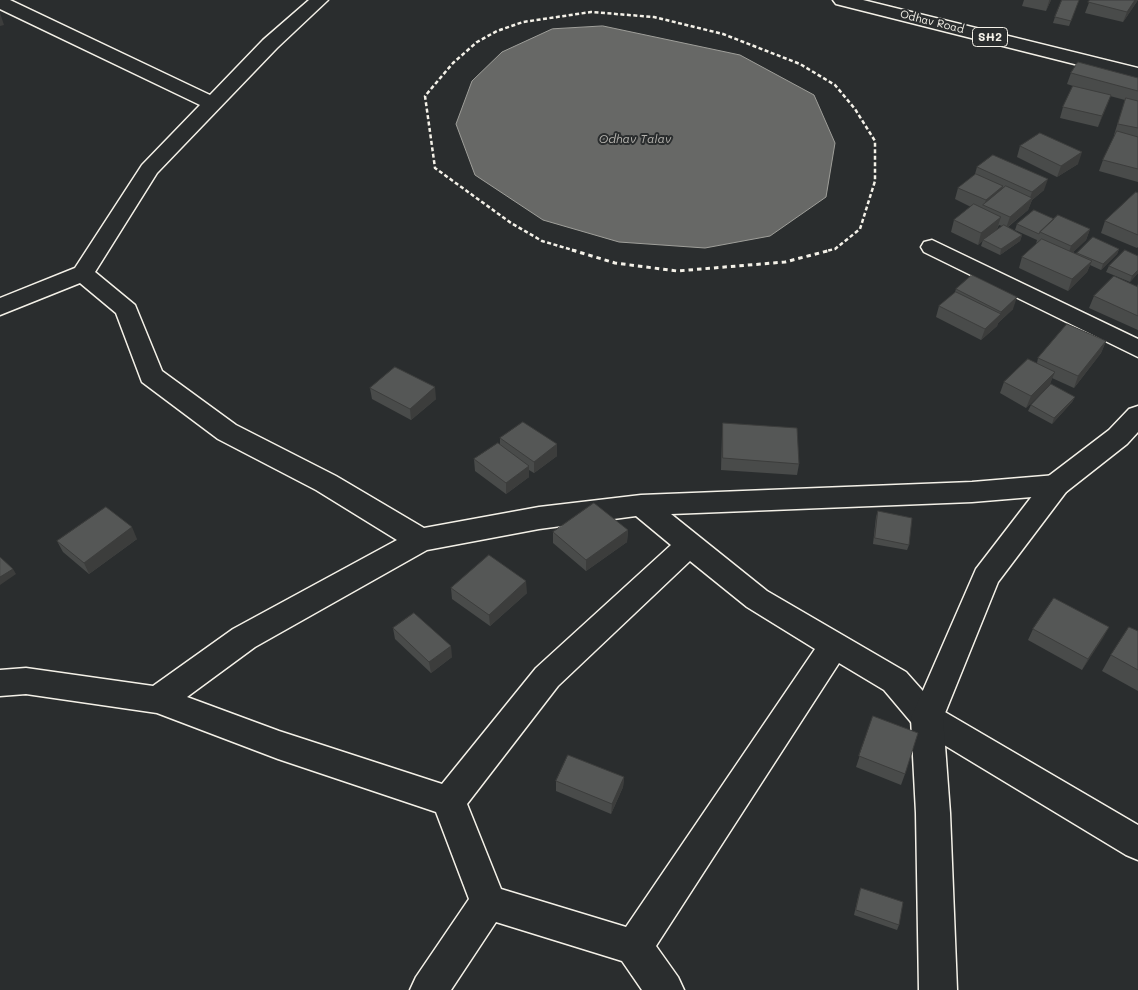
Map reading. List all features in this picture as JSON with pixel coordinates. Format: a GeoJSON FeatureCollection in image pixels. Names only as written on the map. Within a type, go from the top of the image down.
{"type":"FeatureCollection","features":[{"type":"Feature","properties":{"kind":"street"},"geometry":{"type":"LineString","coordinates":[[0,307],[83,273],[149,169],[270,44],[319,0]]}},
{"type":"Feature","properties":{"kind":"street","name":"Odhav Road"},"geometry":{"type":"LineString","coordinates":[[842,0],[1138,74]]}},
{"type":"Feature","properties":{"kind":"street","name":"Odhav Road"},"geometry":{"type":"LineString","coordinates":[[913,0],[997,21]]}},
{"type":"Feature","properties":{"kind":"street"},"geometry":{"type":"LineString","coordinates":[[0,2],[213,104]]}},
{"type":"Feature","properties":{"kind":"street"},"geometry":{"type":"LineString","coordinates":[[932,247],[1138,349]]}},
{"type":"Feature","properties":{"kind":"street"},"geometry":{"type":"LineString","coordinates":[[83,273],[127,310],[151,376],[227,432],[326,483],[420,540]]}},
{"type":"Feature","properties":{"kind":"street"},"geometry":{"type":"LineString","coordinates":[[938,990],[933,813],[927,718],[986,577],[1056,485],[1118,437],[1138,415]]}},
{"type":"Feature","properties":{"kind":"street"},"geometry":{"type":"LineString","coordinates":[[158,700],[244,638],[420,540],[539,518],[641,505],[972,492],[1056,485]]}},
{"type":"Feature","properties":{"kind":"street"},"geometry":{"type":"LineString","coordinates":[[641,505],[757,599],[895,681],[927,718],[1138,844]]}},
{"type":"Feature","properties":{"kind":"street"},"geometry":{"type":"LineString","coordinates":[[449,801],[547,677],[689,545],[691,546]]}},
{"type":"Feature","properties":{"kind":"street"},"geometry":{"type":"LineString","coordinates":[[634,947],[834,644]]}},
{"type":"Feature","properties":{"kind":"street"},"geometry":{"type":"LineString","coordinates":[[0,684],[26,681],[158,700],[278,745],[449,801]]}},
{"type":"Feature","properties":{"kind":"street"},"geometry":{"type":"LineString","coordinates":[[449,801],[488,902]]}},
{"type":"Feature","properties":{"kind":"street"},"geometry":{"type":"LineString","coordinates":[[488,902],[634,947],[665,990]]}},
{"type":"Feature","properties":{"kind":"street"},"geometry":{"type":"LineString","coordinates":[[429,990],[488,902]]}},
{"type":"Feature","properties":{"kind":"path"},"geometry":{"type":"LineString","coordinates":[[591,12],[654,17],[723,34],[800,64],[835,85],[855,109],[875,141],[875,181],[860,229],[835,249],[785,262],[676,271],[615,263],[542,241],[496,213],[435,168],[425,96],[448,66],[486,36],[535,19],[591,12]]}},
{"type":"Feature","properties":{"kind":"water","name":"Odhav Talav"},"geometry":{"type":"Polygon","coordinates":[[[603,26],[740,55],[814,95],[835,143],[826,197],[770,236],[705,248],[619,242],[543,220],[475,175],[456,124],[472,81],[502,52],[552,29],[603,26]]]}},
{"type":"Feature","properties":{"kind":"building"},"geometry":{"type":"Polygon","coordinates":[[[1062,0],[1079,0],[1071,21],[1055,17],[1062,0]]]}},
{"type":"Feature","properties":{"kind":"building"},"geometry":{"type":"Polygon","coordinates":[[[1090,0],[1135,0],[1127,12],[1088,2],[1090,0]]]}},
{"type":"Feature","properties":{"kind":"building"},"geometry":{"type":"Polygon","coordinates":[[[1078,62],[1138,78],[1138,91],[1071,73],[1078,62]]]}},
{"type":"Feature","properties":{"kind":"building"},"geometry":{"type":"Polygon","coordinates":[[[1073,86],[1111,95],[1102,116],[1063,107],[1073,86]]]}},
{"type":"Feature","properties":{"kind":"building"},"geometry":{"type":"Polygon","coordinates":[[[1126,98],[1138,101],[1138,128],[1118,124],[1126,98]]]}},
{"type":"Feature","properties":{"kind":"building"},"geometry":{"type":"Polygon","coordinates":[[[1117,131],[1138,137],[1138,169],[1103,160],[1117,131]]]}},
{"type":"Feature","properties":{"kind":"building"},"geometry":{"type":"Polygon","coordinates":[[[1040,133],[1082,152],[1061,166],[1020,146],[1040,133]]]}},
{"type":"Feature","properties":{"kind":"building"},"geometry":{"type":"Polygon","coordinates":[[[993,155],[1048,179],[1032,192],[977,167],[993,155]]]}},
{"type":"Feature","properties":{"kind":"building"},"geometry":{"type":"Polygon","coordinates":[[[976,174],[1003,186],[986,200],[958,188],[976,174]]]}},
{"type":"Feature","properties":{"kind":"building"},"geometry":{"type":"Polygon","coordinates":[[[1006,186],[1032,198],[1010,217],[983,205],[1006,186]]]}},
{"type":"Feature","properties":{"kind":"building"},"geometry":{"type":"Polygon","coordinates":[[[1136,192],[1138,193],[1138,235],[1105,221],[1136,192]]]}},
{"type":"Feature","properties":{"kind":"building"},"geometry":{"type":"Polygon","coordinates":[[[974,204],[1001,217],[981,233],[954,220],[974,204]]]}},
{"type":"Feature","properties":{"kind":"building"},"geometry":{"type":"Polygon","coordinates":[[[1034,210],[1054,219],[1039,234],[1017,224],[1034,210]]]}},
{"type":"Feature","properties":{"kind":"building"},"geometry":{"type":"Polygon","coordinates":[[[1058,215],[1090,229],[1071,246],[1040,232],[1058,215]]]}},
{"type":"Feature","properties":{"kind":"building"},"geometry":{"type":"Polygon","coordinates":[[[1004,225],[1022,235],[1001,249],[983,240],[1004,225]]]}},
{"type":"Feature","properties":{"kind":"building"},"geometry":{"type":"Polygon","coordinates":[[[1093,237],[1119,249],[1103,264],[1077,253],[1093,237]]]}},
{"type":"Feature","properties":{"kind":"building"},"geometry":{"type":"Polygon","coordinates":[[[1042,239],[1092,261],[1072,279],[1022,257],[1042,239]]]}},
{"type":"Feature","properties":{"kind":"building"},"geometry":{"type":"Polygon","coordinates":[[[1125,250],[1138,256],[1138,270],[1132,276],[1109,266],[1125,250]]]}},
{"type":"Feature","properties":{"kind":"building"},"geometry":{"type":"Polygon","coordinates":[[[972,275],[1017,297],[1001,312],[956,289],[972,275]]]}},
{"type":"Feature","properties":{"kind":"building"},"geometry":{"type":"Polygon","coordinates":[[[1114,276],[1138,287],[1138,316],[1094,296],[1114,276]]]}},
{"type":"Feature","properties":{"kind":"building"},"geometry":{"type":"Polygon","coordinates":[[[956,292],[1001,314],[985,329],[939,306],[956,292]]]}},
{"type":"Feature","properties":{"kind":"building"},"geometry":{"type":"Polygon","coordinates":[[[1067,324],[1106,341],[1078,376],[1038,358],[1067,324]]]}},
{"type":"Feature","properties":{"kind":"building"},"geometry":{"type":"Polygon","coordinates":[[[1028,359],[1055,372],[1031,396],[1004,382],[1028,359]]]}},
{"type":"Feature","properties":{"kind":"building"},"geometry":{"type":"Polygon","coordinates":[[[395,367],[435,387],[410,409],[370,388],[395,367]]]}},
{"type":"Feature","properties":{"kind":"building"},"geometry":{"type":"Polygon","coordinates":[[[1051,384],[1075,397],[1054,418],[1031,405],[1051,384]]]}},
{"type":"Feature","properties":{"kind":"building"},"geometry":{"type":"Polygon","coordinates":[[[523,422],[557,444],[534,462],[500,438],[523,422]]]}},
{"type":"Feature","properties":{"kind":"building"},"geometry":{"type":"Polygon","coordinates":[[[723,423],[797,428],[799,464],[723,458],[723,423]]]}},
{"type":"Feature","properties":{"kind":"building"},"geometry":{"type":"Polygon","coordinates":[[[498,443],[529,466],[506,483],[474,459],[498,443]]]}},
{"type":"Feature","properties":{"kind":"building"},"geometry":{"type":"Polygon","coordinates":[[[594,503],[628,530],[586,560],[553,532],[594,503]]]}},
{"type":"Feature","properties":{"kind":"building"},"geometry":{"type":"Polygon","coordinates":[[[106,507],[132,527],[84,563],[57,541],[106,507]]]}},
{"type":"Feature","properties":{"kind":"building"},"geometry":{"type":"Polygon","coordinates":[[[878,511],[912,518],[909,545],[875,538],[878,511]]]}},
{"type":"Feature","properties":{"kind":"building"},"geometry":{"type":"Polygon","coordinates":[[[489,555],[526,581],[489,615],[451,588],[489,555]]]}},
{"type":"Feature","properties":{"kind":"building"},"geometry":{"type":"Polygon","coordinates":[[[0,557],[13,569],[0,577],[0,557]]]}},
{"type":"Feature","properties":{"kind":"building"},"geometry":{"type":"Polygon","coordinates":[[[1054,598],[1109,627],[1088,659],[1033,629],[1054,598]]]}},
{"type":"Feature","properties":{"kind":"building"},"geometry":{"type":"Polygon","coordinates":[[[414,613],[451,646],[429,662],[393,628],[414,613]]]}},
{"type":"Feature","properties":{"kind":"building"},"geometry":{"type":"Polygon","coordinates":[[[1129,627],[1138,631],[1138,670],[1111,655],[1129,627]]]}},
{"type":"Feature","properties":{"kind":"building"},"geometry":{"type":"Polygon","coordinates":[[[873,716],[918,733],[905,774],[859,756],[873,716]]]}},
{"type":"Feature","properties":{"kind":"building"},"geometry":{"type":"Polygon","coordinates":[[[568,755],[624,777],[612,804],[556,781],[568,755]]]}},
{"type":"Feature","properties":{"kind":"building"},"geometry":{"type":"Polygon","coordinates":[[[861,888],[903,902],[899,925],[856,910],[861,888]]]}}]}
